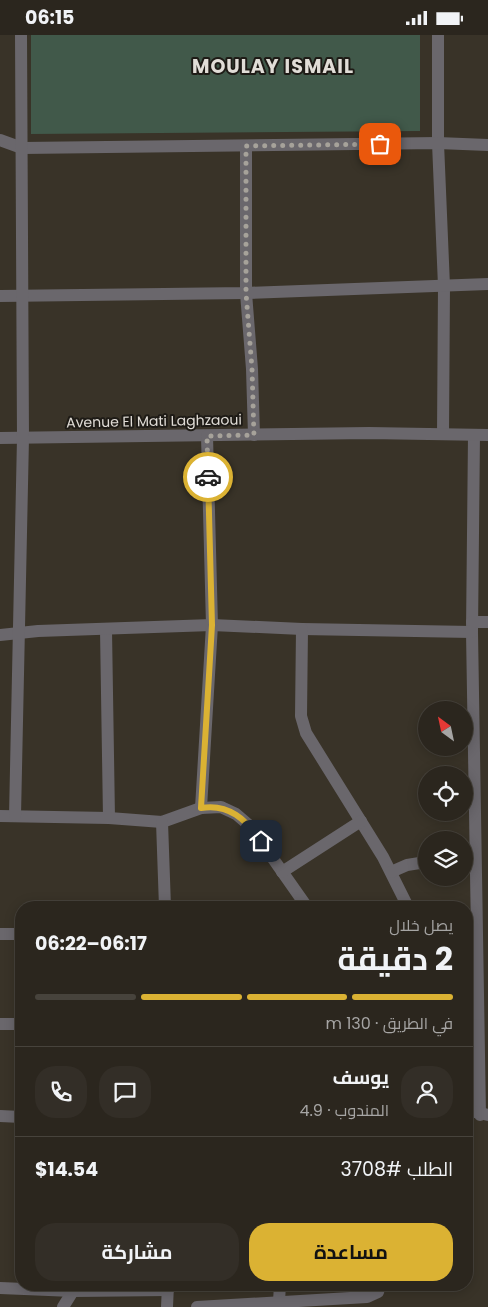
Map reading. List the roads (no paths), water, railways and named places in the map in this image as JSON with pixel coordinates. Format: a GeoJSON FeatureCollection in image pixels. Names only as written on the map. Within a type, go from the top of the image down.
{"type":"FeatureCollection","features":[{"type":"Feature","properties":{"kind":"street"},"geometry":{"type":"LineString","coordinates":[[15,816],[23,438],[24,296],[21,35]]}},
{"type":"Feature","properties":{"kind":"street"},"geometry":{"type":"LineString","coordinates":[[438,35],[438,143],[444,286],[444,433]]}},
{"type":"Feature","properties":{"kind":"street"},"geometry":{"type":"LineString","coordinates":[[0,140],[22,147],[438,143],[488,145]]}},
{"type":"Feature","properties":{"kind":"street"},"geometry":{"type":"LineString","coordinates":[[246,146],[246,293],[252,369],[254,435]]}},
{"type":"Feature","properties":{"kind":"street"},"geometry":{"type":"LineString","coordinates":[[0,296],[246,293],[488,284]]}},
{"type":"Feature","properties":{"kind":"street","name":"Avenue El Mati Laghzaoui"},"geometry":{"type":"LineString","coordinates":[[0,438],[444,433],[488,435]]}},
{"type":"Feature","properties":{"kind":"street"},"geometry":{"type":"LineString","coordinates":[[470,831],[474,435]]}},
{"type":"Feature","properties":{"kind":"street"},"geometry":{"type":"LineString","coordinates":[[201,808],[212,625],[207,436]]}},
{"type":"Feature","properties":{"kind":"street"},"geometry":{"type":"LineString","coordinates":[[0,635],[212,625],[302,629],[472,627],[488,622]]}},
{"type":"Feature","properties":{"kind":"street"},"geometry":{"type":"LineString","coordinates":[[302,629],[301,716],[306,733],[361,821],[391,872],[405,901]]}},
{"type":"Feature","properties":{"kind":"street"},"geometry":{"type":"LineString","coordinates":[[106,631],[108,818]]}},
{"type":"Feature","properties":{"kind":"street"},"geometry":{"type":"LineString","coordinates":[[0,816],[108,818],[162,822],[201,808],[221,807],[236,814],[250,826],[303,901]]}},
{"type":"Feature","properties":{"kind":"street"},"geometry":{"type":"LineString","coordinates":[[282,872],[361,821]]}},
{"type":"Feature","properties":{"kind":"street"},"geometry":{"type":"LineString","coordinates":[[162,822],[165,901]]}},
{"type":"Feature","properties":{"kind":"street"},"geometry":{"type":"LineString","coordinates":[[391,872],[407,865],[418,863]]}},
{"type":"Feature","properties":{"kind":"street"},"geometry":{"type":"LineString","coordinates":[[473,872],[482,900],[478,1015],[484,1115]]}},
{"type":"Feature","properties":{"kind":"street"},"geometry":{"type":"LineString","coordinates":[[0,934],[15,934]]}},
{"type":"Feature","properties":{"kind":"street"},"geometry":{"type":"LineString","coordinates":[[473,1008],[478,1015]]}},
{"type":"Feature","properties":{"kind":"street"},"geometry":{"type":"LineString","coordinates":[[0,1024],[15,1024]]}},
{"type":"Feature","properties":{"kind":"street"},"geometry":{"type":"LineString","coordinates":[[0,1116],[15,1117]]}},
{"type":"Feature","properties":{"kind":"street"},"geometry":{"type":"LineString","coordinates":[[0,1288],[15,1289]]}},
{"type":"Feature","properties":{"kind":"street"},"geometry":{"type":"LineString","coordinates":[[63,1307],[73,1291]]}},
{"type":"Feature","properties":{"kind":"street"},"geometry":{"type":"LineString","coordinates":[[167,1307],[168,1291]]}},
{"type":"Feature","properties":{"kind":"street"},"geometry":{"type":"LineString","coordinates":[[279,1301],[280,1291]]}},
{"type":"Feature","properties":{"kind":"street"},"geometry":{"type":"LineString","coordinates":[[197,1307],[367,1297],[378,1291]]}},
{"type":"Feature","properties":{"kind":"district","name":"MOULAY ISMAIL"},"geometry":{"type":"Point","coordinates":[273,66]}}]}
